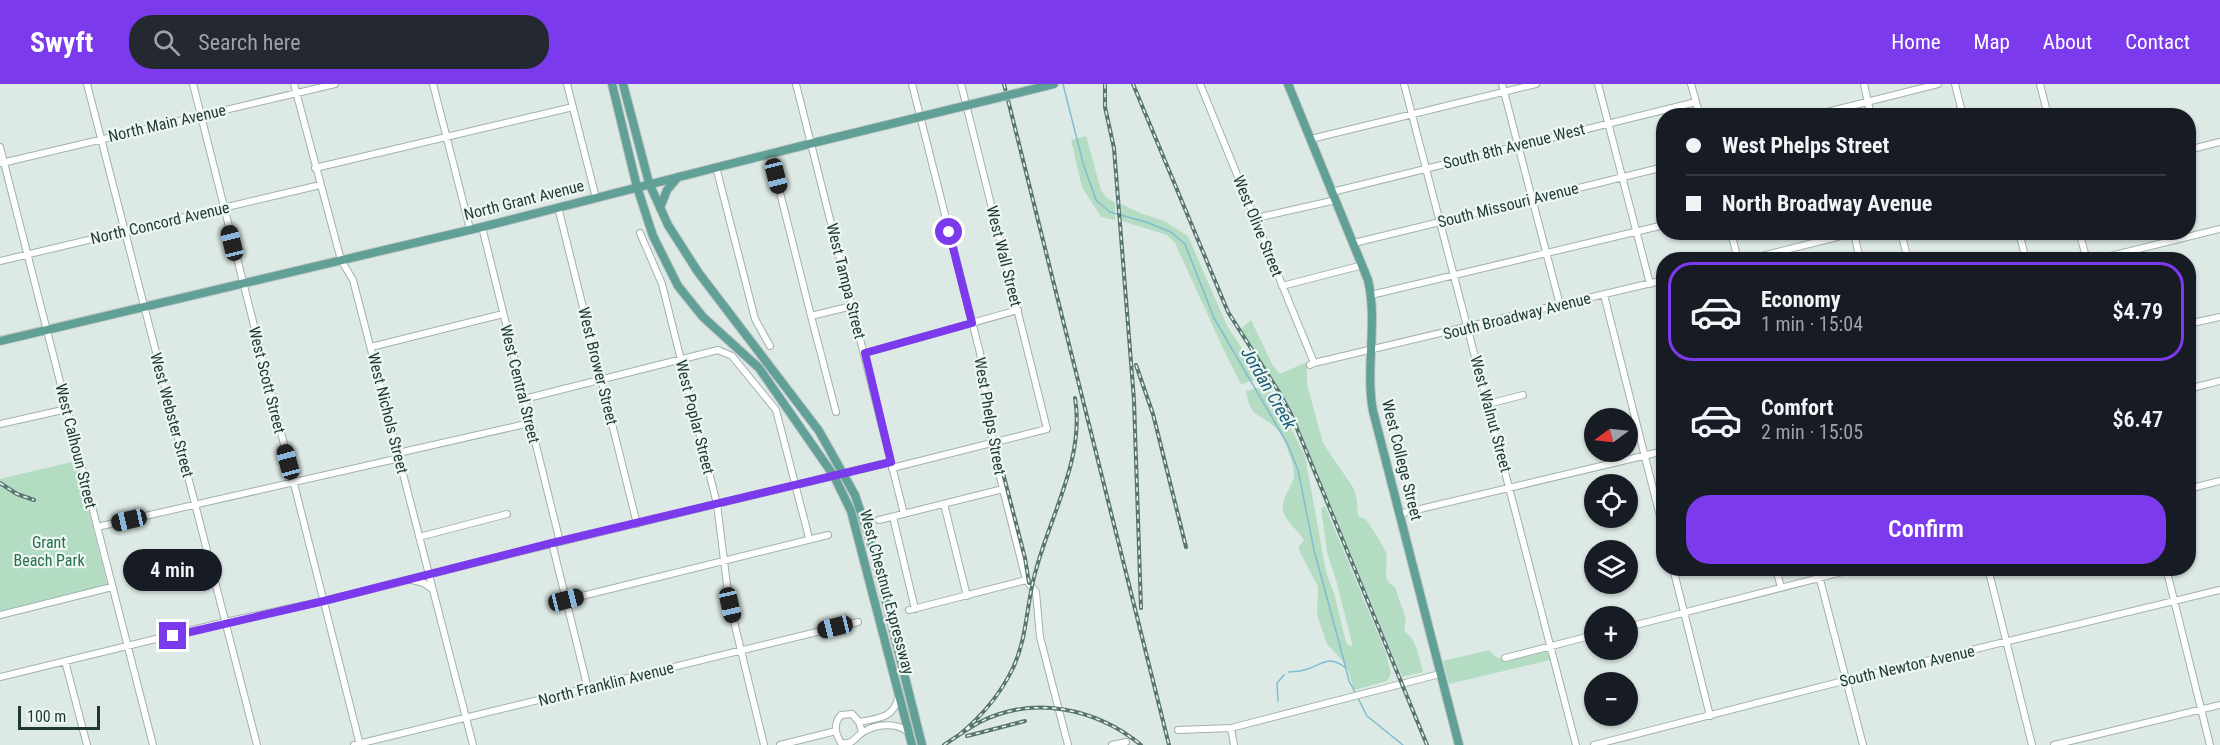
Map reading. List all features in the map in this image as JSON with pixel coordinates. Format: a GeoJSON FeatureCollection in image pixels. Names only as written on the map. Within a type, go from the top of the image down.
{"type":"FeatureCollection","features":[{"type":"Feature","properties":{"kind":"main road","name":"West Chestnut Expressway"},"geometry":{"type":"LineString","coordinates":[[612,84],[637,187],[653,236],[678,286],[703,317],[759,368],[834,476],[851,511],[912,745]]}},
{"type":"Feature","properties":{"kind":"main road","name":"West Chestnut Expressway"},"geometry":{"type":"LineString","coordinates":[[623,84],[650,183],[660,208],[679,243],[698,272],[819,431],[855,495],[872,546],[922,745]]}},
{"type":"Feature","properties":{"kind":"main road","name":"North Grant Avenue"},"geometry":{"type":"LineString","coordinates":[[0,342],[482,227],[770,153],[1054,84]]}},
{"type":"Feature","properties":{"kind":"main road","name":"West College Street"},"geometry":{"type":"LineString","coordinates":[[1288,84],[1363,265],[1371,295],[1369,382],[1373,411],[1459,745]]}},
{"type":"Feature","properties":{"kind":"main road"},"geometry":{"type":"LineString","coordinates":[[660,208],[666,190],[678,177]]}},
{"type":"Feature","properties":{"kind":"street","name":"West Webster Street"},"geometry":{"type":"LineString","coordinates":[[87,84],[257,745]]}},
{"type":"Feature","properties":{"kind":"street","name":"West Scott Street"},"geometry":{"type":"LineString","coordinates":[[193,84],[324,601],[358,745]]}},
{"type":"Feature","properties":{"kind":"street","name":"West Nichols Street"},"geometry":{"type":"LineString","coordinates":[[294,84],[341,260],[353,280],[473,745]]}},
{"type":"Feature","properties":{"kind":"street","name":"North Main Avenue"},"geometry":{"type":"LineString","coordinates":[[2,163],[335,84]]}},
{"type":"Feature","properties":{"kind":"street"},"geometry":{"type":"LineString","coordinates":[[433,84],[470,229]]}},
{"type":"Feature","properties":{"kind":"street"},"geometry":{"type":"LineString","coordinates":[[567,84],[596,198]]}},
{"type":"Feature","properties":{"kind":"street","name":"West Tampa Street"},"geometry":{"type":"LineString","coordinates":[[796,84],[865,353],[903,514]]}},
{"type":"Feature","properties":{"kind":"street","name":"West Phelps Street"},"geometry":{"type":"LineString","coordinates":[[912,84],[972,323],[983,372],[1003,489],[1026,580],[1036,592],[1040,636],[1068,745]]}},
{"type":"Feature","properties":{"kind":"street","name":"West Wall Street"},"geometry":{"type":"LineString","coordinates":[[962,84],[1047,429],[994,442]]}},
{"type":"Feature","properties":{"kind":"street","name":"West Olive Street"},"geometry":{"type":"LineString","coordinates":[[1200,84],[1256,218],[1312,364]]}},
{"type":"Feature","properties":{"kind":"street","name":"West Walnut Street"},"geometry":{"type":"LineString","coordinates":[[1404,84],[1576,745]]}},
{"type":"Feature","properties":{"kind":"street"},"geometry":{"type":"LineString","coordinates":[[1502,84],[1560,305]]}},
{"type":"Feature","properties":{"kind":"street"},"geometry":{"type":"LineString","coordinates":[[1311,139],[1536,84]]}},
{"type":"Feature","properties":{"kind":"street"},"geometry":{"type":"LineString","coordinates":[[1598,84],[1650,284]]}},
{"type":"Feature","properties":{"kind":"street"},"geometry":{"type":"LineString","coordinates":[[1691,84],[1698,108]]}},
{"type":"Feature","properties":{"kind":"street"},"geometry":{"type":"LineString","coordinates":[[1864,84],[1870,108]]}},
{"type":"Feature","properties":{"kind":"street"},"geometry":{"type":"LineString","coordinates":[[1841,108],[1938,84]]}},
{"type":"Feature","properties":{"kind":"street"},"geometry":{"type":"LineString","coordinates":[[1955,84],[1961,108]]}},
{"type":"Feature","properties":{"kind":"street"},"geometry":{"type":"LineString","coordinates":[[2040,84],[2046,108]]}},
{"type":"Feature","properties":{"kind":"street","name":"South 8th Avenue West"},"geometry":{"type":"LineString","coordinates":[[1671,108],[1696,102]]}},
{"type":"Feature","properties":{"kind":"street"},"geometry":{"type":"LineString","coordinates":[[315,168],[573,107]]}},
{"type":"Feature","properties":{"kind":"street","name":"South 8th Avenue West"},"geometry":{"type":"LineString","coordinates":[[1256,218],[1425,168],[1656,112]]}},
{"type":"Feature","properties":{"kind":"street"},"geometry":{"type":"LineString","coordinates":[[2196,148],[2220,142]]}},
{"type":"Feature","properties":{"kind":"street","name":"West Calhoun Street"},"geometry":{"type":"LineString","coordinates":[[0,147],[2,163],[28,255],[153,745]]}},
{"type":"Feature","properties":{"kind":"street"},"geometry":{"type":"LineString","coordinates":[[770,153],[836,412]]}},
{"type":"Feature","properties":{"kind":"street"},"geometry":{"type":"LineString","coordinates":[[716,167],[755,319],[770,346]]}},
{"type":"Feature","properties":{"kind":"street","name":"South Missouri Avenue"},"geometry":{"type":"LineString","coordinates":[[1354,243],[1656,169]]}},
{"type":"Feature","properties":{"kind":"street","name":"North Concord Avenue"},"geometry":{"type":"LineString","coordinates":[[0,261],[320,185]]}},
{"type":"Feature","properties":{"kind":"street","name":"West Brower Street"},"geometry":{"type":"LineString","coordinates":[[558,207],[637,524]]}},
{"type":"Feature","properties":{"kind":"street","name":"West Central Street"},"geometry":{"type":"LineString","coordinates":[[482,227],[560,542]]}},
{"type":"Feature","properties":{"kind":"street"},"geometry":{"type":"LineString","coordinates":[[1371,295],[1656,227]]}},
{"type":"Feature","properties":{"kind":"street"},"geometry":{"type":"LineString","coordinates":[[2196,235],[2220,229]]}},
{"type":"Feature","properties":{"kind":"street","name":"West Poplar Street"},"geometry":{"type":"LineString","coordinates":[[640,233],[659,275],[717,504],[729,601],[764,745]]}},
{"type":"Feature","properties":{"kind":"street"},"geometry":{"type":"LineString","coordinates":[[1778,252],[1823,240]]}},
{"type":"Feature","properties":{"kind":"street"},"geometry":{"type":"LineString","coordinates":[[2127,252],[2175,240]]}},
{"type":"Feature","properties":{"kind":"street"},"geometry":{"type":"LineString","coordinates":[[1282,286],[1363,265]]}},
{"type":"Feature","properties":{"kind":"street","name":"South Broadway Avenue"},"geometry":{"type":"LineString","coordinates":[[1312,364],[1656,282]]}},
{"type":"Feature","properties":{"kind":"street"},"geometry":{"type":"LineString","coordinates":[[1604,295],[1656,501]]}},
{"type":"Feature","properties":{"kind":"street"},"geometry":{"type":"LineString","coordinates":[[812,316],[852,306]]}},
{"type":"Feature","properties":{"kind":"street"},"geometry":{"type":"LineString","coordinates":[[865,353],[1018,310]]}},
{"type":"Feature","properties":{"kind":"street"},"geometry":{"type":"LineString","coordinates":[[371,347],[503,314]]}},
{"type":"Feature","properties":{"kind":"street"},"geometry":{"type":"LineString","coordinates":[[2196,322],[2220,317]]}},
{"type":"Feature","properties":{"kind":"street"},"geometry":{"type":"LineString","coordinates":[[524,399],[718,350],[732,356],[776,410],[809,538]]}},
{"type":"Feature","properties":{"kind":"street"},"geometry":{"type":"LineString","coordinates":[[2196,387],[2220,381]]}},
{"type":"Feature","properties":{"kind":"street"},"geometry":{"type":"LineString","coordinates":[[1488,404],[1522,395]]}},
{"type":"Feature","properties":{"kind":"street"},"geometry":{"type":"LineString","coordinates":[[0,424],[67,409]]}},
{"type":"Feature","properties":{"kind":"street"},"geometry":{"type":"LineString","coordinates":[[97,527],[293,483],[530,423]]}},
{"type":"Feature","properties":{"kind":"street"},"geometry":{"type":"LineString","coordinates":[[0,677],[225,622],[324,601],[552,543],[844,473],[892,465],[994,442]]}},
{"type":"Feature","properties":{"kind":"street"},"geometry":{"type":"LineString","coordinates":[[1399,514],[1656,453]]}},
{"type":"Feature","properties":{"kind":"street"},"geometry":{"type":"LineString","coordinates":[[2196,487],[2220,481]]}},
{"type":"Feature","properties":{"kind":"street"},"geometry":{"type":"LineString","coordinates":[[879,520],[1003,489]]}},
{"type":"Feature","properties":{"kind":"street"},"geometry":{"type":"LineString","coordinates":[[944,504],[967,596]]}},
{"type":"Feature","properties":{"kind":"street"},"geometry":{"type":"LineString","coordinates":[[419,537],[507,514]]}},
{"type":"Feature","properties":{"kind":"street"},"geometry":{"type":"LineString","coordinates":[[893,517],[912,610],[1026,580]]}},
{"type":"Feature","properties":{"kind":"street"},"geometry":{"type":"LineString","coordinates":[[566,600],[828,535]]}},
{"type":"Feature","properties":{"kind":"street"},"geometry":{"type":"LineString","coordinates":[[552,543],[588,688]]}},
{"type":"Feature","properties":{"kind":"street"},"geometry":{"type":"LineString","coordinates":[[1674,576],[1710,716]]}},
{"type":"Feature","properties":{"kind":"street"},"geometry":{"type":"LineString","coordinates":[[1778,576],[1781,588]]}},
{"type":"Feature","properties":{"kind":"street"},"geometry":{"type":"LineString","coordinates":[[1638,624],[1827,576]]}},
{"type":"Feature","properties":{"kind":"street"},"geometry":{"type":"LineString","coordinates":[[1990,576],[2032,745]]}},
{"type":"Feature","properties":{"kind":"street"},"geometry":{"type":"LineString","coordinates":[[2168,576],[2210,745]]}},
{"type":"Feature","properties":{"kind":"street"},"geometry":{"type":"LineString","coordinates":[[1819,578],[1863,745]]}},
{"type":"Feature","properties":{"kind":"street"},"geometry":{"type":"LineString","coordinates":[[408,580],[424,583],[434,591]]}},
{"type":"Feature","properties":{"kind":"street"},"geometry":{"type":"LineString","coordinates":[[0,615],[112,587]]}},
{"type":"Feature","properties":{"kind":"street","name":"South Newton Avenue"},"geometry":{"type":"LineString","coordinates":[[1594,745],[1847,680],[2220,590]]}},
{"type":"Feature","properties":{"kind":"street","name":"North Franklin Avenue"},"geometry":{"type":"LineString","coordinates":[[358,745],[858,622]]}},
{"type":"Feature","properties":{"kind":"street"},"geometry":{"type":"LineString","coordinates":[[1505,658],[1584,638]]}},
{"type":"Feature","properties":{"kind":"street"},"geometry":{"type":"LineString","coordinates":[[65,661],[87,745]]}},
{"type":"Feature","properties":{"kind":"street"},"geometry":{"type":"LineString","coordinates":[[1178,730],[1232,728],[1440,674]]}},
{"type":"Feature","properties":{"kind":"street"},"geometry":{"type":"LineString","coordinates":[[859,722],[884,717],[891,713],[896,709],[899,696]]}},
{"type":"Feature","properties":{"kind":"street"},"geometry":{"type":"LineString","coordinates":[[2054,745],[2220,705]]}},
{"type":"Feature","properties":{"kind":"street"},"geometry":{"type":"LineString","coordinates":[[862,732],[859,722],[852,714],[841,715],[835,725],[841,743],[845,744],[856,741],[862,732],[893,724],[903,727],[909,733]]}},
{"type":"Feature","properties":{"kind":"street"},"geometry":{"type":"LineString","coordinates":[[1232,728],[1234,745]]}},
{"type":"Feature","properties":{"kind":"street"},"geometry":{"type":"LineString","coordinates":[[780,745],[836,731]]}},
{"type":"Feature","properties":{"kind":"street"},"geometry":{"type":"LineString","coordinates":[[1112,745],[1126,741]]}},
{"type":"Feature","properties":{"kind":"green space"},"geometry":{"type":"Polygon","coordinates":[[[1086,136],[1101,190],[1115,203],[1115,220],[1101,217],[1082,187],[1071,140],[1086,136]]]}},
{"type":"Feature","properties":{"kind":"green space"},"geometry":{"type":"Polygon","coordinates":[[[1121,204],[1164,221],[1188,236],[1227,326],[1262,378],[1241,384],[1175,243],[1167,235],[1122,221],[1121,204]]]}},
{"type":"Feature","properties":{"kind":"green space"},"geometry":{"type":"Polygon","coordinates":[[[1251,320],[1273,366],[1280,374],[1307,362],[1307,384],[1323,443],[1354,489],[1358,516],[1368,522],[1385,550],[1386,577],[1395,587],[1406,619],[1404,631],[1415,644],[1423,672],[1402,677],[1291,409],[1241,329],[1251,320]]]}},
{"type":"Feature","properties":{"kind":"green space"},"geometry":{"type":"Polygon","coordinates":[[[1267,386],[1305,456],[1326,572],[1334,593],[1346,642],[1351,647],[1352,643],[1327,552],[1321,508],[1325,506],[1386,653],[1391,674],[1387,681],[1354,690],[1348,670],[1327,644],[1317,615],[1318,587],[1298,548],[1304,540],[1286,518],[1283,510],[1284,498],[1294,476],[1291,460],[1280,432],[1253,411],[1248,400],[1246,391],[1267,386]]]}},
{"type":"Feature","properties":{"kind":"green space","name":"Grant Beach Park"},"geometry":{"type":"Polygon","coordinates":[[[76,461],[108,587],[0,613],[0,479],[76,461]]]}},
{"type":"Feature","properties":{"kind":"green space"},"geometry":{"type":"Polygon","coordinates":[[[1489,650],[1494,655],[1507,660],[1547,652],[1550,660],[1449,684],[1443,661],[1489,650]]]}},
{"type":"Feature","properties":{"kind":"waterway","name":"Jordan Creek"},"geometry":{"type":"LineString","coordinates":[[1063,84],[1083,163],[1096,200],[1110,212],[1171,232],[1185,244],[1214,318],[1288,445],[1298,470],[1314,550],[1349,681],[1356,694]]}},
{"type":"Feature","properties":{"kind":"waterway"},"geometry":{"type":"LineString","coordinates":[[1289,672],[1302,671],[1329,661],[1334,661],[1346,668]]}},
{"type":"Feature","properties":{"kind":"waterway"},"geometry":{"type":"LineString","coordinates":[[1278,701],[1277,683],[1284,675]]}},
{"type":"Feature","properties":{"kind":"waterway","name":"Jordan Creek"},"geometry":{"type":"LineString","coordinates":[[1358,698],[1367,716],[1403,745]]}},
{"type":"Feature","properties":{"kind":"railway"},"geometry":{"type":"LineString","coordinates":[[1004,84],[1169,745]]}},
{"type":"Feature","properties":{"kind":"railway"},"geometry":{"type":"LineString","coordinates":[[1105,84],[1105,107],[1114,148],[1134,400],[1141,608]]}},
{"type":"Feature","properties":{"kind":"railway"},"geometry":{"type":"LineString","coordinates":[[1133,84],[1228,312],[1291,414],[1427,745]]}},
{"type":"Feature","properties":{"kind":"railway"},"geometry":{"type":"LineString","coordinates":[[1136,365],[1153,414],[1186,547]]}},
{"type":"Feature","properties":{"kind":"railway"},"geometry":{"type":"LineString","coordinates":[[959,735],[983,713],[996,696],[1008,678],[1018,656],[1036,570],[1071,464],[1077,420],[1075,398]]}},
{"type":"Feature","properties":{"kind":"railway"},"geometry":{"type":"LineString","coordinates":[[1003,473],[1025,558],[1029,583]]}},
{"type":"Feature","properties":{"kind":"railway"},"geometry":{"type":"LineString","coordinates":[[0,483],[17,494],[34,500]]}},
{"type":"Feature","properties":{"kind":"railway"},"geometry":{"type":"LineString","coordinates":[[944,745],[980,722],[1000,714],[1021,709],[1042,708],[1064,709],[1084,714],[1123,732],[1141,745]]}},
{"type":"Feature","properties":{"kind":"railway"},"geometry":{"type":"LineString","coordinates":[[967,736],[1025,721]]}},
{"type":"Feature","properties":{"kind":"route"},"geometry":{"type":"LineString","coordinates":[[173,636],[891,462],[865,353],[972,323],[949,232]]}}]}
